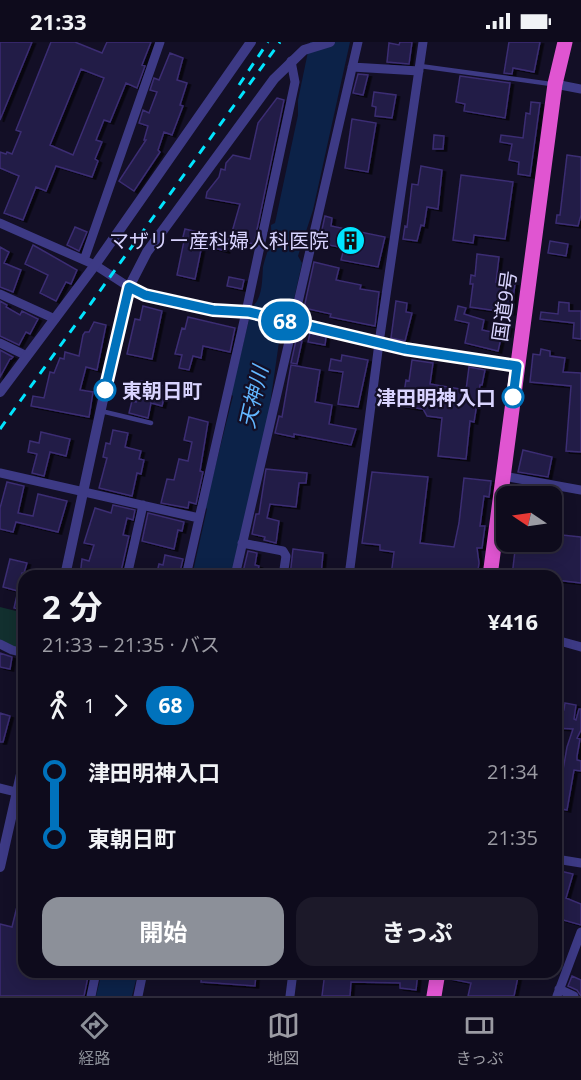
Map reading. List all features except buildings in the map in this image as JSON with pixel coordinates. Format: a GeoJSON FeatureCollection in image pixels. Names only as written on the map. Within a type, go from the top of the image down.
{"type":"FeatureCollection","features":[{"type":"Feature","properties":{"kind":"highway","name":"国道9号"},"geometry":{"type":"LineString","coordinates":[[491,570],[555,84],[565,42]]}},
{"type":"Feature","properties":{"kind":"highway"},"geometry":{"type":"LineString","coordinates":[[434,996],[437,978]]}},
{"type":"Feature","properties":{"kind":"street"},"geometry":{"type":"LineString","coordinates":[[84,260],[160,42]]}},
{"type":"Feature","properties":{"kind":"street"},"geometry":{"type":"LineString","coordinates":[[1,389],[95,265],[251,42]]}},
{"type":"Feature","properties":{"kind":"street"},"geometry":{"type":"LineString","coordinates":[[66,570],[129,287],[147,252],[274,79],[304,50],[330,42]]}},
{"type":"Feature","properties":{"kind":"street"},"geometry":{"type":"LineString","coordinates":[[236,570],[291,322],[358,42]]}},
{"type":"Feature","properties":{"kind":"street"},"geometry":{"type":"LineString","coordinates":[[350,570],[379,342],[423,42]]}},
{"type":"Feature","properties":{"kind":"street"},"geometry":{"type":"LineString","coordinates":[[187,570],[248,312],[296,82],[291,61]]}},
{"type":"Feature","properties":{"kind":"street"},"geometry":{"type":"LineString","coordinates":[[352,67],[420,69]]}},
{"type":"Feature","properties":{"kind":"street"},"geometry":{"type":"LineString","coordinates":[[555,84],[581,89]]}},
{"type":"Feature","properties":{"kind":"street"},"geometry":{"type":"LineString","coordinates":[[0,223],[95,265],[145,295],[213,310],[248,312],[405,349],[517,366]]}},
{"type":"Feature","properties":{"kind":"street"},"geometry":{"type":"LineString","coordinates":[[0,294],[55,319]]}},
{"type":"Feature","properties":{"kind":"street"},"geometry":{"type":"LineString","coordinates":[[0,343],[27,356]]}},
{"type":"Feature","properties":{"kind":"street"},"geometry":{"type":"LineString","coordinates":[[0,473],[200,518]]}},
{"type":"Feature","properties":{"kind":"street"},"geometry":{"type":"LineString","coordinates":[[503,476],[581,490]]}},
{"type":"Feature","properties":{"kind":"street"},"geometry":{"type":"LineString","coordinates":[[128,570],[143,505]]}},
{"type":"Feature","properties":{"kind":"street"},"geometry":{"type":"LineString","coordinates":[[242,543],[283,551],[286,556],[284,570]]}},
{"type":"Feature","properties":{"kind":"street"},"geometry":{"type":"LineString","coordinates":[[562,642],[581,647]]}},
{"type":"Feature","properties":{"kind":"street"},"geometry":{"type":"LineString","coordinates":[[0,644],[18,652]]}},
{"type":"Feature","properties":{"kind":"street"},"geometry":{"type":"LineString","coordinates":[[0,788],[18,792]]}},
{"type":"Feature","properties":{"kind":"street"},"geometry":{"type":"LineString","coordinates":[[0,867],[18,800]]}},
{"type":"Feature","properties":{"kind":"street"},"geometry":{"type":"LineString","coordinates":[[562,861],[581,863]]}},
{"type":"Feature","properties":{"kind":"street"},"geometry":{"type":"LineString","coordinates":[[574,996],[558,992],[577,953],[581,932]]}},
{"type":"Feature","properties":{"kind":"street"},"geometry":{"type":"LineString","coordinates":[[91,996],[95,978]]}},
{"type":"Feature","properties":{"kind":"street"},"geometry":{"type":"LineString","coordinates":[[138,996],[142,978]]}},
{"type":"Feature","properties":{"kind":"street"},"geometry":{"type":"LineString","coordinates":[[290,996],[292,978]]}},
{"type":"Feature","properties":{"kind":"lane"},"geometry":{"type":"LineString","coordinates":[[420,69],[555,84]]}},
{"type":"Feature","properties":{"kind":"lane"},"geometry":{"type":"LineString","coordinates":[[101,410],[151,423]]}},
{"type":"Feature","properties":{"kind":"green space"},"geometry":{"type":"Polygon","coordinates":[[[0,607],[18,612],[18,648],[0,642],[0,607]]]}},
{"type":"Feature","properties":{"kind":"water","name":"天神川"},"geometry":{"type":"Polygon","coordinates":[[[310,42],[350,42],[313,210],[298,256],[302,263],[285,340],[279,342],[267,425],[234,570],[193,570],[207,509],[205,507],[233,396],[231,394],[252,307],[260,294],[263,267],[271,237],[271,225],[275,223],[298,115],[298,100],[310,42]]]}},
{"type":"Feature","properties":{"kind":"water"},"geometry":{"type":"Polygon","coordinates":[[[100,978],[136,978],[132,996],[96,996],[100,978]]]}},
{"type":"Feature","properties":{"kind":"railway"},"geometry":{"type":"LineString","coordinates":[[239,85],[268,42]]}},
{"type":"Feature","properties":{"kind":"railway"},"geometry":{"type":"LineString","coordinates":[[0,429],[280,42]]}},
{"type":"Feature","properties":{"kind":"bus line","name":"68"},"geometry":{"type":"LineString","coordinates":[[105,390],[129,287],[145,295],[213,310],[249,312],[405,349],[517,366],[513,397]]}},
{"type":"Feature","properties":{"kind":"place","name":"マザリー産科婦人科医院"},"geometry":{"type":"Point","coordinates":[350,240]}},
{"type":"Feature","properties":{"kind":"place","name":"東朝日町"},"geometry":{"type":"Point","coordinates":[105,390]}},
{"type":"Feature","properties":{"kind":"place","name":"津田明神入口"},"geometry":{"type":"Point","coordinates":[513,397]}}]}
